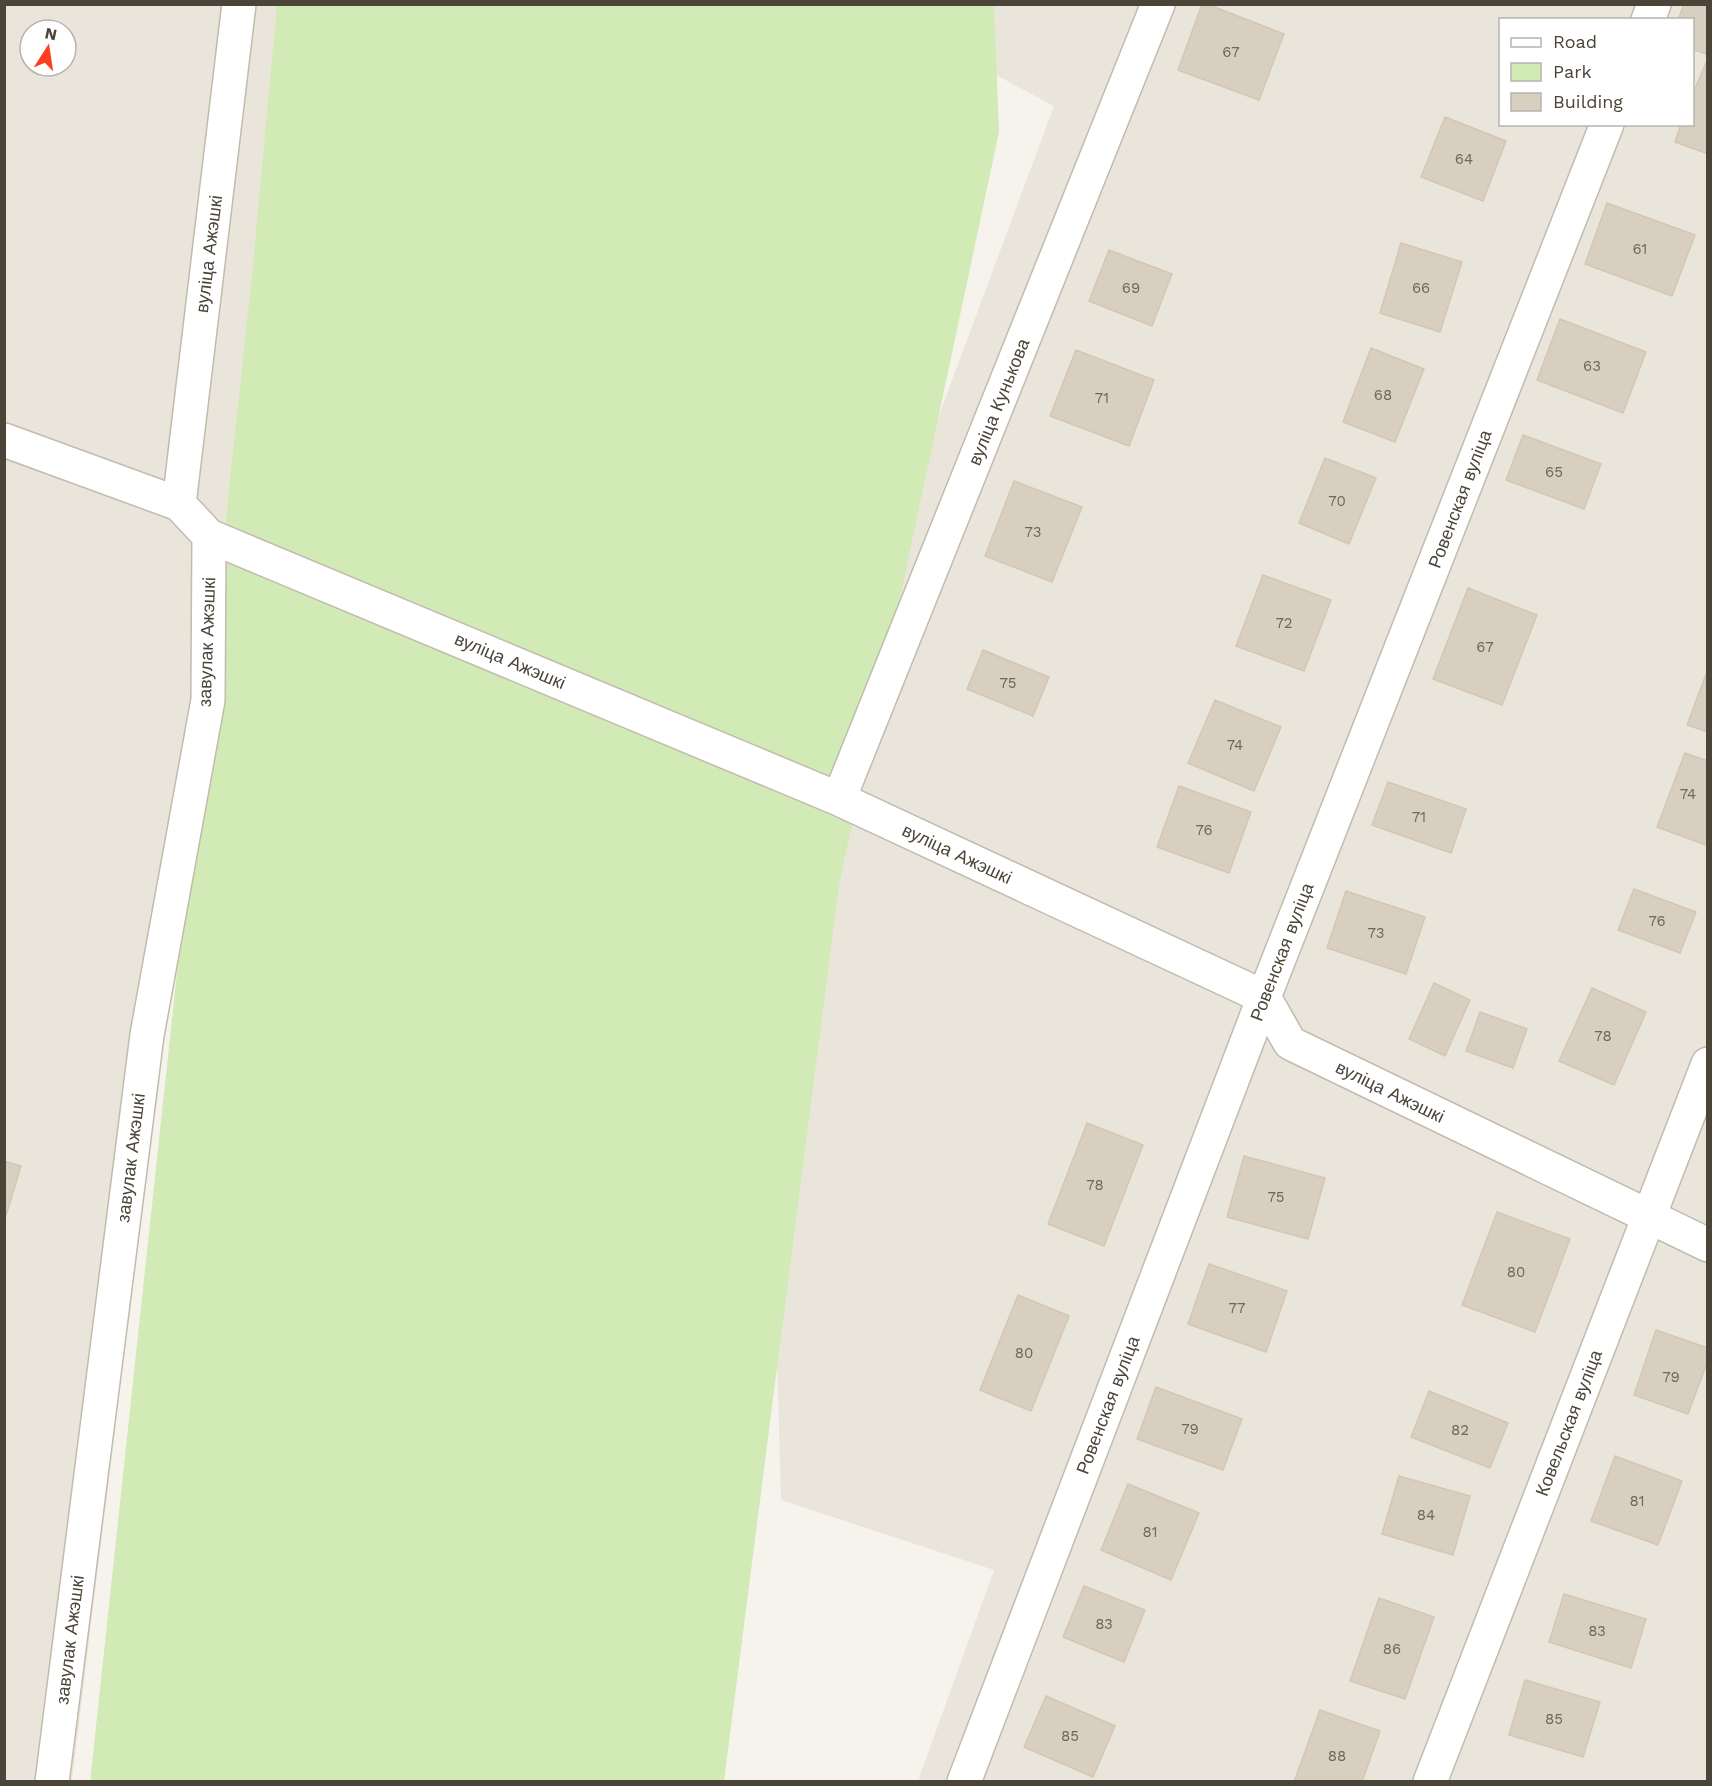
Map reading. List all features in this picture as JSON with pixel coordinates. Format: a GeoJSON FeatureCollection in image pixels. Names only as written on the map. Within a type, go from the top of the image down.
{"type":"FeatureCollection","features":[{"type":"Feature","properties":{"kind":"street","name":"вуліца Ажэшкі"},"geometry":{"type":"LineString","coordinates":[[179,504],[239,4]]}},
{"type":"Feature","properties":{"kind":"street","name":"вуліца Кунькова"},"geometry":{"type":"LineString","coordinates":[[839,799],[1158,4]]}},
{"type":"Feature","properties":{"kind":"street","name":"Ровенская вуліца"},"geometry":{"type":"LineString","coordinates":[[964,1782],[1264,997],[1606,126]]}},
{"type":"Feature","properties":{"kind":"street","name":"вуліца Ажэшкі"},"geometry":{"type":"LineString","coordinates":[[4,440],[179,504],[209,536],[839,799],[1264,997],[1290,1043],[1707,1245]]}},
{"type":"Feature","properties":{"kind":"street","name":"завулак Ажэшкі"},"geometry":{"type":"LineString","coordinates":[[52,1782],[147,1035],[208,700],[209,536]]}},
{"type":"Feature","properties":{"kind":"street","name":"Ковельская вуліца"},"geometry":{"type":"LineString","coordinates":[[1430,1782],[1707,1064]]}},
{"type":"Feature","properties":{"kind":"shaded area"},"geometry":{"type":"Polygon","coordinates":[[[5,5],[288,5],[72,1781],[5,1782],[5,5]]]}},
{"type":"Feature","properties":{"kind":"shaded area"},"geometry":{"type":"Polygon","coordinates":[[[901,5],[1707,5],[1707,1781],[918,1781],[994,1570],[781,1500],[764,886],[1054,106],[899,23],[901,5]]]}},
{"type":"Feature","properties":{"kind":"green space"},"geometry":{"type":"Polygon","coordinates":[[[277,5],[994,5],[999,132],[839,885],[724,1781],[90,1782],[252,275],[277,5]]]}},
{"type":"Feature","properties":{"kind":"building"},"geometry":{"type":"Polygon","coordinates":[[[1202,4],[1284,34],[1259,100],[1178,70],[1202,4]]]}},
{"type":"Feature","properties":{"kind":"building"},"geometry":{"type":"Polygon","coordinates":[[[1684,4],[1708,4],[1708,55],[1694,50],[1694,18],[1679,18],[1684,4]]]}},
{"type":"Feature","properties":{"kind":"building"},"geometry":{"type":"Polygon","coordinates":[[[1708,58],[1708,154],[1675,142],[1680,126],[1694,126],[1694,91],[1708,58]]]}},
{"type":"Feature","properties":{"kind":"building"},"geometry":{"type":"Polygon","coordinates":[[[1445,117],[1506,141],[1483,201],[1421,177],[1445,117]]]}},
{"type":"Feature","properties":{"kind":"building"},"geometry":{"type":"Polygon","coordinates":[[[1607,203],[1695,235],[1672,296],[1585,264],[1607,203]]]}},
{"type":"Feature","properties":{"kind":"building"},"geometry":{"type":"Polygon","coordinates":[[[1401,243],[1462,262],[1440,332],[1380,313],[1401,243]]]}},
{"type":"Feature","properties":{"kind":"building"},"geometry":{"type":"Polygon","coordinates":[[[1109,250],[1172,274],[1152,326],[1089,301],[1109,250]]]}},
{"type":"Feature","properties":{"kind":"building"},"geometry":{"type":"Polygon","coordinates":[[[1560,319],[1646,352],[1623,413],[1537,380],[1560,319]]]}},
{"type":"Feature","properties":{"kind":"building"},"geometry":{"type":"Polygon","coordinates":[[[1371,348],[1424,369],[1395,442],[1343,422],[1371,348]]]}},
{"type":"Feature","properties":{"kind":"building"},"geometry":{"type":"Polygon","coordinates":[[[1076,350],[1154,380],[1129,446],[1050,416],[1076,350]]]}},
{"type":"Feature","properties":{"kind":"building"},"geometry":{"type":"Polygon","coordinates":[[[1523,435],[1601,464],[1584,509],[1506,480],[1523,435]]]}},
{"type":"Feature","properties":{"kind":"building"},"geometry":{"type":"Polygon","coordinates":[[[1325,458],[1376,478],[1349,544],[1299,523],[1325,458]]]}},
{"type":"Feature","properties":{"kind":"building"},"geometry":{"type":"Polygon","coordinates":[[[1014,481],[1082,507],[1052,582],[985,556],[1014,481]]]}},
{"type":"Feature","properties":{"kind":"building"},"geometry":{"type":"Polygon","coordinates":[[[1263,575],[1331,600],[1304,671],[1236,646],[1263,575]]]}},
{"type":"Feature","properties":{"kind":"building"},"geometry":{"type":"Polygon","coordinates":[[[1468,588],[1537,615],[1502,705],[1433,679],[1468,588]]]}},
{"type":"Feature","properties":{"kind":"building"},"geometry":{"type":"Polygon","coordinates":[[[983,650],[1049,677],[1033,716],[967,689],[983,650]]]}},
{"type":"Feature","properties":{"kind":"building"},"geometry":{"type":"Polygon","coordinates":[[[1708,669],[1708,732],[1687,725],[1708,669]]]}},
{"type":"Feature","properties":{"kind":"building"},"geometry":{"type":"Polygon","coordinates":[[[1215,700],[1281,727],[1254,791],[1188,763],[1215,700]]]}},
{"type":"Feature","properties":{"kind":"building"},"geometry":{"type":"Polygon","coordinates":[[[1685,753],[1708,761],[1708,846],[1657,827],[1685,753]]]}},
{"type":"Feature","properties":{"kind":"building"},"geometry":{"type":"Polygon","coordinates":[[[1388,782],[1466,809],[1451,853],[1372,825],[1388,782]]]}},
{"type":"Feature","properties":{"kind":"building"},"geometry":{"type":"Polygon","coordinates":[[[1179,786],[1251,812],[1229,873],[1157,847],[1179,786]]]}},
{"type":"Feature","properties":{"kind":"building"},"geometry":{"type":"Polygon","coordinates":[[[1634,889],[1696,912],[1680,953],[1618,930],[1634,889]]]}},
{"type":"Feature","properties":{"kind":"building"},"geometry":{"type":"Polygon","coordinates":[[[1346,891],[1425,917],[1406,974],[1327,948],[1346,891]]]}},
{"type":"Feature","properties":{"kind":"building"},"geometry":{"type":"Polygon","coordinates":[[[1434,983],[1470,1000],[1445,1056],[1409,1039],[1434,983]]]}},
{"type":"Feature","properties":{"kind":"building"},"geometry":{"type":"Polygon","coordinates":[[[1592,988],[1646,1012],[1614,1085],[1559,1061],[1592,988]]]}},
{"type":"Feature","properties":{"kind":"building"},"geometry":{"type":"Polygon","coordinates":[[[1480,1012],[1527,1029],[1513,1068],[1466,1051],[1480,1012]]]}},
{"type":"Feature","properties":{"kind":"building"},"geometry":{"type":"Polygon","coordinates":[[[1087,1123],[1143,1145],[1104,1246],[1048,1224],[1087,1123]]]}},
{"type":"Feature","properties":{"kind":"building"},"geometry":{"type":"Polygon","coordinates":[[[1244,1156],[1325,1178],[1308,1239],[1227,1217],[1244,1156]]]}},
{"type":"Feature","properties":{"kind":"building"},"geometry":{"type":"Polygon","coordinates":[[[4,1161],[21,1166],[4,1222],[4,1161]]]}},
{"type":"Feature","properties":{"kind":"building"},"geometry":{"type":"Polygon","coordinates":[[[1497,1212],[1570,1239],[1535,1332],[1462,1305],[1497,1212]]]}},
{"type":"Feature","properties":{"kind":"building"},"geometry":{"type":"Polygon","coordinates":[[[1209,1264],[1287,1291],[1266,1352],[1188,1324],[1209,1264]]]}},
{"type":"Feature","properties":{"kind":"building"},"geometry":{"type":"Polygon","coordinates":[[[1018,1295],[1069,1316],[1031,1411],[980,1390],[1018,1295]]]}},
{"type":"Feature","properties":{"kind":"building"},"geometry":{"type":"Polygon","coordinates":[[[1656,1330],[1708,1348],[1708,1360],[1688,1414],[1634,1395],[1656,1330]]]}},
{"type":"Feature","properties":{"kind":"building"},"geometry":{"type":"Polygon","coordinates":[[[1156,1387],[1242,1419],[1223,1470],[1137,1439],[1156,1387]]]}},
{"type":"Feature","properties":{"kind":"building"},"geometry":{"type":"Polygon","coordinates":[[[1429,1391],[1508,1423],[1490,1468],[1411,1437],[1429,1391]]]}},
{"type":"Feature","properties":{"kind":"building"},"geometry":{"type":"Polygon","coordinates":[[[1615,1456],[1682,1481],[1658,1545],[1591,1521],[1615,1456]]]}},
{"type":"Feature","properties":{"kind":"building"},"geometry":{"type":"Polygon","coordinates":[[[1399,1476],[1470,1496],[1453,1555],[1382,1534],[1399,1476]]]}},
{"type":"Feature","properties":{"kind":"building"},"geometry":{"type":"Polygon","coordinates":[[[1128,1484],[1199,1513],[1171,1580],[1101,1550],[1128,1484]]]}},
{"type":"Feature","properties":{"kind":"building"},"geometry":{"type":"Polygon","coordinates":[[[1084,1586],[1145,1610],[1124,1662],[1063,1637],[1084,1586]]]}},
{"type":"Feature","properties":{"kind":"building"},"geometry":{"type":"Polygon","coordinates":[[[1564,1594],[1646,1619],[1631,1668],[1549,1642],[1564,1594]]]}},
{"type":"Feature","properties":{"kind":"building"},"geometry":{"type":"Polygon","coordinates":[[[1379,1598],[1434,1617],[1405,1699],[1350,1681],[1379,1598]]]}},
{"type":"Feature","properties":{"kind":"building"},"geometry":{"type":"Polygon","coordinates":[[[1525,1680],[1600,1702],[1583,1757],[1509,1735],[1525,1680]]]}},
{"type":"Feature","properties":{"kind":"building"},"geometry":{"type":"Polygon","coordinates":[[[1046,1696],[1115,1726],[1093,1777],[1024,1747],[1046,1696]]]}},
{"type":"Feature","properties":{"kind":"building"},"geometry":{"type":"Polygon","coordinates":[[[1320,1710],[1380,1731],[1362,1782],[1294,1782],[1320,1710]]]}}]}
